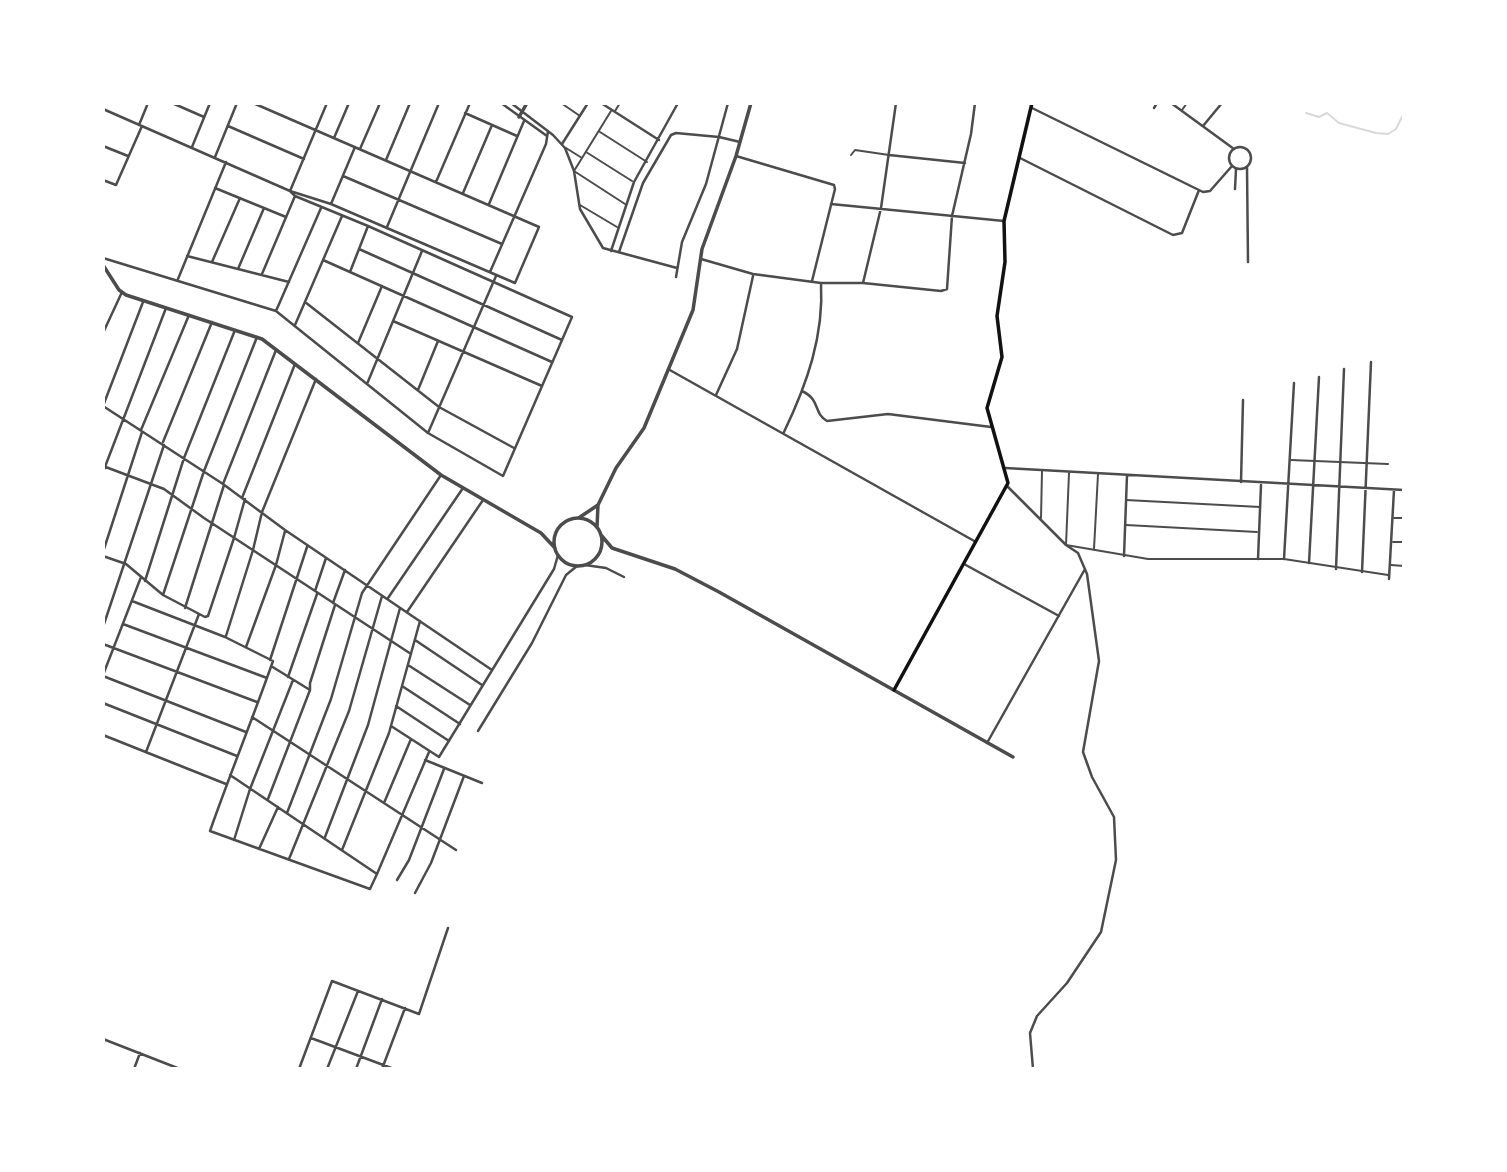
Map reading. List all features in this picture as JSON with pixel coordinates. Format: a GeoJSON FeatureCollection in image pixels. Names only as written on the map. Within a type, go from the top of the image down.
{"type":"FeatureCollection","features":[{"type":"Feature","properties":{"kind":"main road"},"geometry":{"type":"LineString","coordinates":[[894,690],[1007,486],[1005,468],[987,414],[1002,357],[997,316],[1005,262],[1004,220],[1032,105]]}},
{"type":"Feature","properties":{"kind":"street"},"geometry":{"type":"LineString","coordinates":[[103,180],[116,185],[148,103]]}},
{"type":"Feature","properties":{"kind":"street"},"geometry":{"type":"LineString","coordinates":[[172,103],[204,117]]}},
{"type":"Feature","properties":{"kind":"street"},"geometry":{"type":"LineString","coordinates":[[192,147],[210,103]]}},
{"type":"Feature","properties":{"kind":"street"},"geometry":{"type":"LineString","coordinates":[[215,157],[237,103]]}},
{"type":"Feature","properties":{"kind":"street"},"geometry":{"type":"LineString","coordinates":[[103,109],[290,191],[331,204],[515,283],[539,227],[253,103]]}},
{"type":"Feature","properties":{"kind":"street"},"geometry":{"type":"LineString","coordinates":[[334,138],[349,103]]}},
{"type":"Feature","properties":{"kind":"street"},"geometry":{"type":"LineString","coordinates":[[360,149],[380,103]]}},
{"type":"Feature","properties":{"kind":"street"},"geometry":{"type":"LineString","coordinates":[[386,160],[410,103]]}},
{"type":"Feature","properties":{"kind":"street"},"geometry":{"type":"LineString","coordinates":[[387,228],[439,103]]}},
{"type":"Feature","properties":{"kind":"street"},"geometry":{"type":"LineString","coordinates":[[436,182],[470,103]]}},
{"type":"Feature","properties":{"kind":"street"},"geometry":{"type":"LineString","coordinates":[[501,103],[548,137]]}},
{"type":"Feature","properties":{"kind":"street"},"geometry":{"type":"LineString","coordinates":[[511,103],[548,131],[565,148],[574,171],[579,204],[603,248],[677,268]]}},
{"type":"Feature","properties":{"kind":"street"},"geometry":{"type":"LineString","coordinates":[[519,117],[527,103]]}},
{"type":"Feature","properties":{"kind":"street"},"geometry":{"type":"LineString","coordinates":[[562,144],[588,103]]}},
{"type":"Feature","properties":{"kind":"street"},"geometry":{"type":"LineString","coordinates":[[601,103],[659,140]]}},
{"type":"Feature","properties":{"kind":"street"},"geometry":{"type":"LineString","coordinates":[[611,251],[634,183],[678,103]]}},
{"type":"Feature","properties":{"kind":"street"},"geometry":{"type":"LineString","coordinates":[[676,278],[682,242],[706,184],[728,103]]}},
{"type":"Feature","properties":{"kind":"street"},"geometry":{"type":"LineString","coordinates":[[597,527],[598,505],[616,468],[644,428],[692,310],[701,259],[751,103]]}},
{"type":"Feature","properties":{"kind":"street"},"geometry":{"type":"LineString","coordinates":[[863,283],[881,208],[896,103]]}},
{"type":"Feature","properties":{"kind":"street"},"geometry":{"type":"LineString","coordinates":[[701,259],[753,274],[821,283],[863,283],[940,291],[947,289],[952,216],[965,163],[975,103]]}},
{"type":"Feature","properties":{"kind":"street"},"geometry":{"type":"LineString","coordinates":[[1154,108],[1157,103]]}},
{"type":"Feature","properties":{"kind":"street"},"geometry":{"type":"LineString","coordinates":[[1171,103],[1234,149],[1242,148],[1249,153],[1248,262]]}},
{"type":"Feature","properties":{"kind":"street"},"geometry":{"type":"LineString","coordinates":[[1203,126],[1222,103]]}},
{"type":"Feature","properties":{"kind":"street"},"geometry":{"type":"LineString","coordinates":[[290,191],[326,104]]}},
{"type":"Feature","properties":{"kind":"street"},"geometry":{"type":"LineString","coordinates":[[1032,105],[1199,190],[1210,191],[1232,166]]}},
{"type":"Feature","properties":{"kind":"street"},"geometry":{"type":"LineString","coordinates":[[466,113],[517,136]]}},
{"type":"Feature","properties":{"kind":"street"},"geometry":{"type":"LineString","coordinates":[[489,204],[524,121]]}},
{"type":"Feature","properties":{"kind":"street"},"geometry":{"type":"LineString","coordinates":[[463,193],[492,125]]}},
{"type":"Feature","properties":{"kind":"street"},"geometry":{"type":"LineString","coordinates":[[228,126],[304,159]]}},
{"type":"Feature","properties":{"kind":"street"},"geometry":{"type":"LineString","coordinates":[[490,272],[547,144],[548,131]]}},
{"type":"Feature","properties":{"kind":"street"},"geometry":{"type":"LineString","coordinates":[[619,253],[643,183],[671,135],[676,133],[719,137],[740,142]]}},
{"type":"Feature","properties":{"kind":"street"},"geometry":{"type":"LineString","coordinates":[[103,146],[128,156]]}},
{"type":"Feature","properties":{"kind":"street"},"geometry":{"type":"LineString","coordinates":[[331,204],[355,147]]}},
{"type":"Feature","properties":{"kind":"street"},"geometry":{"type":"LineString","coordinates":[[1234,149],[1228,158],[1232,166],[1236,169],[1247,167]]}},
{"type":"Feature","properties":{"kind":"street"},"geometry":{"type":"LineString","coordinates":[[889,155],[965,163]]}},
{"type":"Feature","properties":{"kind":"street"},"geometry":{"type":"LineString","coordinates":[[736,156],[834,185],[813,281]]}},
{"type":"Feature","properties":{"kind":"street"},"geometry":{"type":"LineString","coordinates":[[1020,158],[1173,235],[1182,233],[1199,190]]}},
{"type":"Feature","properties":{"kind":"street"},"geometry":{"type":"LineString","coordinates":[[178,280],[226,162]]}},
{"type":"Feature","properties":{"kind":"street"},"geometry":{"type":"LineString","coordinates":[[1236,169],[1236,189]]}},
{"type":"Feature","properties":{"kind":"street"},"geometry":{"type":"LineString","coordinates":[[343,176],[502,244]]}},
{"type":"Feature","properties":{"kind":"street"},"geometry":{"type":"LineString","coordinates":[[215,188],[287,218]]}},
{"type":"Feature","properties":{"kind":"street"},"geometry":{"type":"LineString","coordinates":[[103,258],[276,310],[428,433],[503,475],[572,317],[368,226],[295,197],[290,191]]}},
{"type":"Feature","properties":{"kind":"street"},"geometry":{"type":"LineString","coordinates":[[262,275],[295,197]]}},
{"type":"Feature","properties":{"kind":"street"},"geometry":{"type":"LineString","coordinates":[[212,263],[240,198]]}},
{"type":"Feature","properties":{"kind":"street"},"geometry":{"type":"LineString","coordinates":[[831,204],[1004,220]]}},
{"type":"Feature","properties":{"kind":"street"},"geometry":{"type":"LineString","coordinates":[[276,310],[321,207]]}},
{"type":"Feature","properties":{"kind":"street"},"geometry":{"type":"LineString","coordinates":[[237,269],[264,208]]}},
{"type":"Feature","properties":{"kind":"street"},"geometry":{"type":"LineString","coordinates":[[295,325],[342,216]]}},
{"type":"Feature","properties":{"kind":"street"},"geometry":{"type":"LineString","coordinates":[[350,272],[368,226]]}},
{"type":"Feature","properties":{"kind":"street"},"geometry":{"type":"LineString","coordinates":[[359,248],[562,340]]}},
{"type":"Feature","properties":{"kind":"street"},"geometry":{"type":"LineString","coordinates":[[367,384],[422,250]]}},
{"type":"Feature","properties":{"kind":"street"},"geometry":{"type":"LineString","coordinates":[[187,256],[289,282]]}},
{"type":"Feature","properties":{"kind":"street"},"geometry":{"type":"LineString","coordinates":[[323,260],[552,362]]}},
{"type":"Feature","properties":{"kind":"street"},"geometry":{"type":"LineString","coordinates":[[104,267],[122,292],[143,302],[257,337],[296,363],[441,475],[541,533],[555,548]]}},
{"type":"Feature","properties":{"kind":"street"},"geometry":{"type":"LineString","coordinates":[[716,395],[737,349],[753,274]]}},
{"type":"Feature","properties":{"kind":"street"},"geometry":{"type":"LineString","coordinates":[[428,433],[496,275]]}},
{"type":"Feature","properties":{"kind":"street"},"geometry":{"type":"LineString","coordinates":[[784,432],[802,391],[820,327],[821,283]]}},
{"type":"Feature","properties":{"kind":"street"},"geometry":{"type":"LineString","coordinates":[[358,342],[382,286]]}},
{"type":"Feature","properties":{"kind":"street"},"geometry":{"type":"LineString","coordinates":[[103,333],[122,292]]}},
{"type":"Feature","properties":{"kind":"street"},"geometry":{"type":"LineString","coordinates":[[103,406],[143,302]]}},
{"type":"Feature","properties":{"kind":"street"},"geometry":{"type":"LineString","coordinates":[[305,302],[439,407],[514,448]]}},
{"type":"Feature","properties":{"kind":"street"},"geometry":{"type":"LineString","coordinates":[[103,472],[166,308]]}},
{"type":"Feature","properties":{"kind":"street"},"geometry":{"type":"LineString","coordinates":[[190,315],[142,430],[103,554],[126,565],[163,595],[205,617],[211,611],[234,538],[243,498],[296,363]]}},
{"type":"Feature","properties":{"kind":"street"},"geometry":{"type":"LineString","coordinates":[[393,321],[542,386]]}},
{"type":"Feature","properties":{"kind":"street"},"geometry":{"type":"LineString","coordinates":[[103,628],[126,565],[163,444],[212,322]]}},
{"type":"Feature","properties":{"kind":"street"},"geometry":{"type":"LineString","coordinates":[[145,581],[184,458],[235,330]]}},
{"type":"Feature","properties":{"kind":"street"},"geometry":{"type":"LineString","coordinates":[[163,595],[204,471],[257,337]]}},
{"type":"Feature","properties":{"kind":"street"},"geometry":{"type":"LineString","coordinates":[[418,390],[438,341]]}},
{"type":"Feature","properties":{"kind":"street"},"geometry":{"type":"LineString","coordinates":[[185,608],[213,524],[223,484],[276,349]]}},
{"type":"Feature","properties":{"kind":"street"},"geometry":{"type":"LineString","coordinates":[[1362,572],[1371,362]]}},
{"type":"Feature","properties":{"kind":"street"},"geometry":{"type":"LineString","coordinates":[[668,369],[976,542]]}},
{"type":"Feature","properties":{"kind":"street"},"geometry":{"type":"LineString","coordinates":[[1336,569],[1344,369]]}},
{"type":"Feature","properties":{"kind":"street"},"geometry":{"type":"LineString","coordinates":[[1309,563],[1319,377]]}},
{"type":"Feature","properties":{"kind":"street"},"geometry":{"type":"LineString","coordinates":[[225,637],[253,550],[262,512],[316,379]]}},
{"type":"Feature","properties":{"kind":"street"},"geometry":{"type":"LineString","coordinates":[[1284,559],[1294,383]]}},
{"type":"Feature","properties":{"kind":"street"},"geometry":{"type":"LineString","coordinates":[[802,391],[812,396],[819,413],[827,421],[888,414],[991,426]]}},
{"type":"Feature","properties":{"kind":"street"},"geometry":{"type":"LineString","coordinates":[[103,397],[103,406]]}},
{"type":"Feature","properties":{"kind":"street"},"geometry":{"type":"LineString","coordinates":[[1241,482],[1243,400]]}},
{"type":"Feature","properties":{"kind":"street"},"geometry":{"type":"LineString","coordinates":[[103,406],[204,471],[285,530],[492,670]]}},
{"type":"Feature","properties":{"kind":"street"},"geometry":{"type":"LineString","coordinates":[[104,466],[151,483],[173,495],[411,654]]}},
{"type":"Feature","properties":{"kind":"street"},"geometry":{"type":"LineString","coordinates":[[1005,468],[1404,491]]}},
{"type":"Feature","properties":{"kind":"street"},"geometry":{"type":"LineString","coordinates":[[287,813],[331,699],[362,593],[441,475]]}},
{"type":"Feature","properties":{"kind":"street"},"geometry":{"type":"LineString","coordinates":[[1124,556],[1127,475]]}},
{"type":"Feature","properties":{"kind":"street"},"geometry":{"type":"LineString","coordinates":[[1258,559],[1261,484]]}},
{"type":"Feature","properties":{"kind":"street"},"geometry":{"type":"LineString","coordinates":[[1007,486],[1066,545],[1078,553],[1086,568],[1099,661],[1083,752],[1092,777],[1114,817],[1116,860],[1101,932],[1067,983],[1037,1016],[1030,1033],[1033,1069]]}},
{"type":"Feature","properties":{"kind":"street"},"geometry":{"type":"LineString","coordinates":[[387,599],[463,488]]}},
{"type":"Feature","properties":{"kind":"street"},"geometry":{"type":"LineString","coordinates":[[1389,577],[1394,490]]}},
{"type":"Feature","properties":{"kind":"street"},"geometry":{"type":"LineString","coordinates":[[407,612],[483,500]]}},
{"type":"Feature","properties":{"kind":"street"},"geometry":{"type":"LineString","coordinates":[[598,505],[559,527],[554,540],[555,548],[563,561],[577,566],[606,568],[624,577]]}},
{"type":"Feature","properties":{"kind":"street"},"geometry":{"type":"LineString","coordinates":[[579,518],[586,519],[597,527],[612,548],[676,569],[1013,757]]}},
{"type":"Feature","properties":{"kind":"street"},"geometry":{"type":"LineString","coordinates":[[246,648],[276,565],[285,530]]}},
{"type":"Feature","properties":{"kind":"street"},"geometry":{"type":"LineString","coordinates":[[585,565],[592,562],[601,550],[601,535]]}},
{"type":"Feature","properties":{"kind":"street"},"geometry":{"type":"LineString","coordinates":[[270,660],[308,545]]}},
{"type":"Feature","properties":{"kind":"street"},"geometry":{"type":"LineString","coordinates":[[391,726],[439,757],[554,569],[558,555]]}},
{"type":"Feature","properties":{"kind":"street"},"geometry":{"type":"LineString","coordinates":[[288,677],[326,557]]}},
{"type":"Feature","properties":{"kind":"street"},"geometry":{"type":"LineString","coordinates":[[964,564],[1059,616]]}},
{"type":"Feature","properties":{"kind":"street"},"geometry":{"type":"LineString","coordinates":[[478,731],[532,643],[566,575],[577,566]]}},
{"type":"Feature","properties":{"kind":"street"},"geometry":{"type":"LineString","coordinates":[[987,743],[1086,568]]}},
{"type":"Feature","properties":{"kind":"street"},"geometry":{"type":"LineString","coordinates":[[268,800],[310,690],[345,570]]}},
{"type":"Feature","properties":{"kind":"street"},"geometry":{"type":"LineString","coordinates":[[141,577],[103,676],[246,732]]}},
{"type":"Feature","properties":{"kind":"street"},"geometry":{"type":"LineString","coordinates":[[289,860],[349,711],[383,596]]}},
{"type":"Feature","properties":{"kind":"street"},"geometry":{"type":"LineString","coordinates":[[132,601],[225,637],[273,661],[210,831],[370,889],[429,751]]}},
{"type":"Feature","properties":{"kind":"street"},"geometry":{"type":"LineString","coordinates":[[324,838],[368,725],[400,608]]}},
{"type":"Feature","properties":{"kind":"street"},"geometry":{"type":"LineString","coordinates":[[146,752],[199,614]]}},
{"type":"Feature","properties":{"kind":"street"},"geometry":{"type":"LineString","coordinates":[[342,850],[391,726],[420,621]]}},
{"type":"Feature","properties":{"kind":"street"},"geometry":{"type":"LineString","coordinates":[[123,624],[267,678]]}},
{"type":"Feature","properties":{"kind":"street"},"geometry":{"type":"LineString","coordinates":[[415,640],[483,685]]}},
{"type":"Feature","properties":{"kind":"street"},"geometry":{"type":"LineString","coordinates":[[103,645],[257,702]]}},
{"type":"Feature","properties":{"kind":"street"},"geometry":{"type":"LineString","coordinates":[[408,665],[471,705]]}},
{"type":"Feature","properties":{"kind":"street"},"geometry":{"type":"LineString","coordinates":[[271,666],[310,690]]}},
{"type":"Feature","properties":{"kind":"street"},"geometry":{"type":"LineString","coordinates":[[234,840],[250,789],[293,680]]}},
{"type":"Feature","properties":{"kind":"street"},"geometry":{"type":"LineString","coordinates":[[402,686],[460,724]]}},
{"type":"Feature","properties":{"kind":"street"},"geometry":{"type":"LineString","coordinates":[[103,703],[237,756]]}},
{"type":"Feature","properties":{"kind":"street"},"geometry":{"type":"LineString","coordinates":[[396,706],[449,742]]}},
{"type":"Feature","properties":{"kind":"street"},"geometry":{"type":"LineString","coordinates":[[252,717],[456,850]]}},
{"type":"Feature","properties":{"kind":"street"},"geometry":{"type":"LineString","coordinates":[[103,735],[226,784]]}},
{"type":"Feature","properties":{"kind":"street"},"geometry":{"type":"LineString","coordinates":[[384,803],[411,739]]}},
{"type":"Feature","properties":{"kind":"street"},"geometry":{"type":"LineString","coordinates":[[425,760],[482,783]]}},
{"type":"Feature","properties":{"kind":"street"},"geometry":{"type":"LineString","coordinates":[[397,880],[409,860],[444,769]]}},
{"type":"Feature","properties":{"kind":"street"},"geometry":{"type":"LineString","coordinates":[[230,775],[377,874]]}},
{"type":"Feature","properties":{"kind":"street"},"geometry":{"type":"LineString","coordinates":[[415,893],[431,863],[464,776]]}},
{"type":"Feature","properties":{"kind":"street"},"geometry":{"type":"LineString","coordinates":[[259,849],[278,807]]}},
{"type":"Feature","properties":{"kind":"street"},"geometry":{"type":"LineString","coordinates":[[299,1069],[332,981],[419,1014],[448,928]]}},
{"type":"Feature","properties":{"kind":"street"},"geometry":{"type":"LineString","coordinates":[[327,1069],[358,991]]}},
{"type":"Feature","properties":{"kind":"street"},"geometry":{"type":"LineString","coordinates":[[356,1069],[382,999]]}},
{"type":"Feature","properties":{"kind":"street"},"geometry":{"type":"LineString","coordinates":[[383,1067],[405,1008]]}},
{"type":"Feature","properties":{"kind":"street"},"geometry":{"type":"LineString","coordinates":[[311,1038],[394,1069]]}},
{"type":"Feature","properties":{"kind":"street"},"geometry":{"type":"LineString","coordinates":[[103,1039],[180,1069]]}},
{"type":"Feature","properties":{"kind":"street"},"geometry":{"type":"LineString","coordinates":[[134,1069],[140,1054]]}},
{"type":"Feature","properties":{"kind":"street"},"geometry":{"type":"LineString","coordinates":[[162,1069],[164,1063]]}},
{"type":"Feature","properties":{"kind":"lane"},"geometry":{"type":"LineString","coordinates":[[561,103],[580,116]]}},
{"type":"Feature","properties":{"kind":"lane"},"geometry":{"type":"LineString","coordinates":[[620,103],[574,171],[626,205]]}},
{"type":"Feature","properties":{"kind":"lane"},"geometry":{"type":"LineString","coordinates":[[1181,110],[1187,103]]}},
{"type":"Feature","properties":{"kind":"lane"},"geometry":{"type":"LineString","coordinates":[[599,131],[647,162]]}},
{"type":"Feature","properties":{"kind":"lane"},"geometry":{"type":"LineString","coordinates":[[565,148],[582,158]]}},
{"type":"Feature","properties":{"kind":"lane"},"geometry":{"type":"LineString","coordinates":[[851,155],[855,150],[889,155]]}},
{"type":"Feature","properties":{"kind":"lane"},"geometry":{"type":"LineString","coordinates":[[585,152],[634,183]]}},
{"type":"Feature","properties":{"kind":"lane"},"geometry":{"type":"LineString","coordinates":[[579,204],[618,228]]}},
{"type":"Feature","properties":{"kind":"lane"},"geometry":{"type":"LineString","coordinates":[[1290,460],[1388,464]]}},
{"type":"Feature","properties":{"kind":"lane"},"geometry":{"type":"LineString","coordinates":[[1041,520],[1042,470]]}},
{"type":"Feature","properties":{"kind":"lane"},"geometry":{"type":"LineString","coordinates":[[1069,472],[1066,545],[1124,556],[1175,560],[1284,559],[1389,577]]}},
{"type":"Feature","properties":{"kind":"lane"},"geometry":{"type":"LineString","coordinates":[[1094,550],[1098,474]]}},
{"type":"Feature","properties":{"kind":"lane"},"geometry":{"type":"LineString","coordinates":[[1126,500],[1261,507]]}},
{"type":"Feature","properties":{"kind":"lane"},"geometry":{"type":"LineString","coordinates":[[1393,517],[1404,518]]}},
{"type":"Feature","properties":{"kind":"lane"},"geometry":{"type":"LineString","coordinates":[[1125,525],[1260,532]]}},
{"type":"Feature","properties":{"kind":"lane"},"geometry":{"type":"LineString","coordinates":[[1392,541],[1404,542]]}},
{"type":"Feature","properties":{"kind":"lane"},"geometry":{"type":"LineString","coordinates":[[1390,565],[1404,566]]}},
{"type":"Feature","properties":{"kind":"waterway"},"geometry":{"type":"LineString","coordinates":[[1306,113],[1319,117],[1327,113],[1339,123],[1388,134],[1396,129],[1404,113]]}}]}
